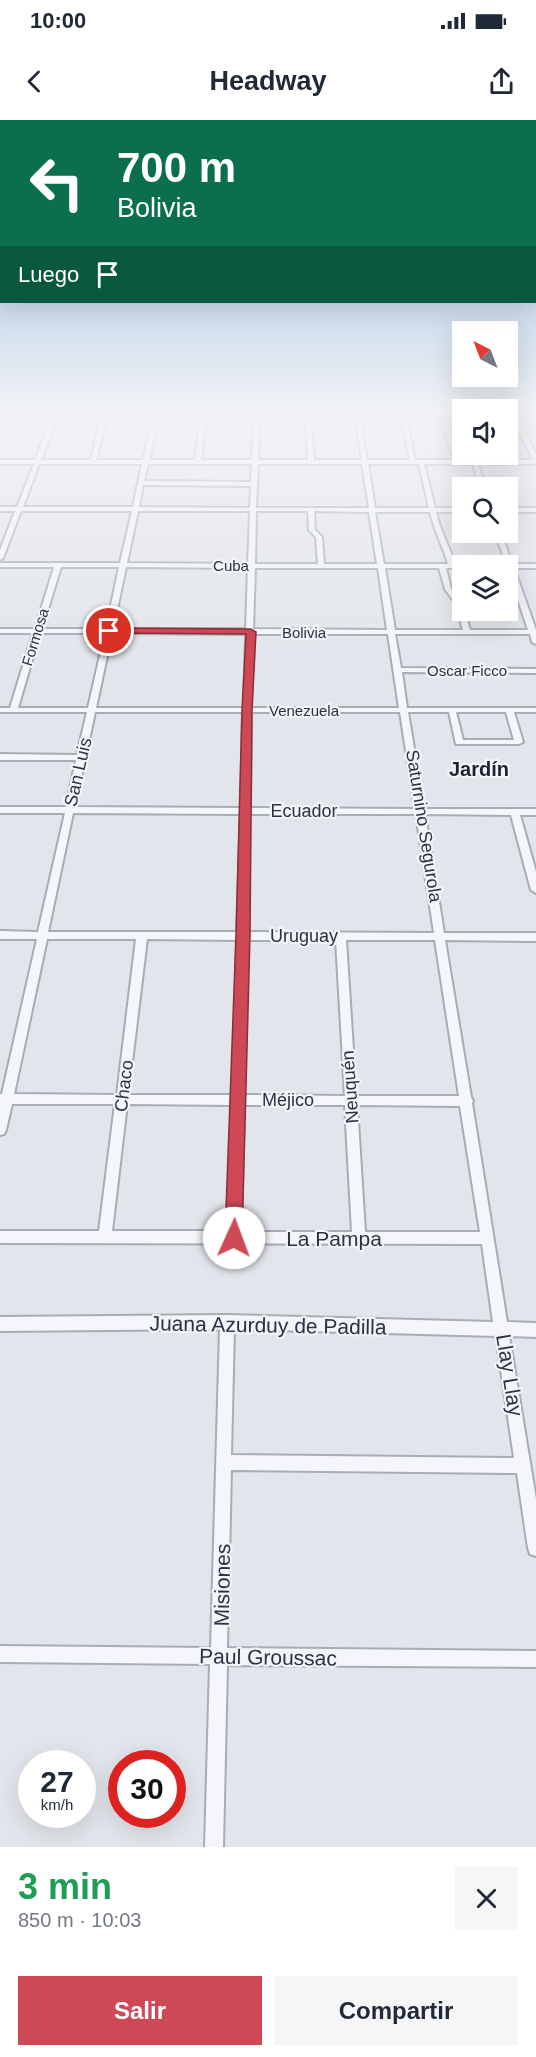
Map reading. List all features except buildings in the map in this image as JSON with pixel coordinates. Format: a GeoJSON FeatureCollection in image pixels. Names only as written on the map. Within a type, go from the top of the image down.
{"type":"FeatureCollection","features":[{"type":"Feature","properties":{"kind":"street"},"geometry":{"type":"LineString","coordinates":[[0,558],[26,495]]}},
{"type":"Feature","properties":{"kind":"street","name":"San Luis"},"geometry":{"type":"LineString","coordinates":[[0,1130],[3,1099],[43,935],[139,495]]}},
{"type":"Feature","properties":{"kind":"street"},"geometry":{"type":"LineString","coordinates":[[234,1238],[255,495]]}},
{"type":"Feature","properties":{"kind":"street","name":"Saturnino Segurola"},"geometry":{"type":"LineString","coordinates":[[371,495],[488,1238]]}},
{"type":"Feature","properties":{"kind":"street"},"geometry":{"type":"LineString","coordinates":[[428,495],[437,530],[445,542],[452,566]]}},
{"type":"Feature","properties":{"kind":"street"},"geometry":{"type":"LineString","coordinates":[[0,509],[452,510]]}},
{"type":"Feature","properties":{"kind":"street"},"geometry":{"type":"LineString","coordinates":[[310,510],[312,530],[319,537],[321,566]]}},
{"type":"Feature","properties":{"kind":"street"},"geometry":{"type":"LineString","coordinates":[[518,510],[536,510]]}},
{"type":"Feature","properties":{"kind":"street","name":"Cuba"},"geometry":{"type":"LineString","coordinates":[[0,565],[452,566]]}},
{"type":"Feature","properties":{"kind":"street","name":"Formosa"},"geometry":{"type":"LineString","coordinates":[[13,710],[58,565]]}},
{"type":"Feature","properties":{"kind":"street"},"geometry":{"type":"LineString","coordinates":[[442,566],[448,590],[459,604],[467,632]]}},
{"type":"Feature","properties":{"kind":"street"},"geometry":{"type":"LineString","coordinates":[[518,566],[536,566]]}},
{"type":"Feature","properties":{"kind":"street"},"geometry":{"type":"LineString","coordinates":[[518,591],[536,642]]}},
{"type":"Feature","properties":{"kind":"street","name":"Bolivia"},"geometry":{"type":"LineString","coordinates":[[0,631],[534,632]]}},
{"type":"Feature","properties":{"kind":"street","name":"Oscar Ficco"},"geometry":{"type":"LineString","coordinates":[[399,670],[536,670]]}},
{"type":"Feature","properties":{"kind":"street","name":"Venezuela"},"geometry":{"type":"LineString","coordinates":[[0,710],[536,710]]}},
{"type":"Feature","properties":{"kind":"street"},"geometry":{"type":"LineString","coordinates":[[452,710],[459,742],[519,742],[509,710]]}},
{"type":"Feature","properties":{"kind":"street"},"geometry":{"type":"LineString","coordinates":[[0,757],[82,758]]}},
{"type":"Feature","properties":{"kind":"street","name":"Ecuador"},"geometry":{"type":"LineString","coordinates":[[0,810],[536,812]]}},
{"type":"Feature","properties":{"kind":"street"},"geometry":{"type":"LineString","coordinates":[[515,812],[536,890]]}},
{"type":"Feature","properties":{"kind":"street","name":"Uruguay"},"geometry":{"type":"LineString","coordinates":[[0,934],[536,937]]}},
{"type":"Feature","properties":{"kind":"street","name":"Chaco"},"geometry":{"type":"LineString","coordinates":[[105,1237],[142,935]]}},
{"type":"Feature","properties":{"kind":"street","name":"Neuquén"},"geometry":{"type":"LineString","coordinates":[[340,936],[359,1238]]}},
{"type":"Feature","properties":{"kind":"street","name":"Méjico"},"geometry":{"type":"LineString","coordinates":[[3,1099],[467,1101]]}},
{"type":"Feature","properties":{"kind":"street","name":"La Pampa"},"geometry":{"type":"LineString","coordinates":[[0,1237],[488,1238]]}},
{"type":"Feature","properties":{"kind":"street","name":"Llay Llay"},"geometry":{"type":"LineString","coordinates":[[488,1238],[536,1548]]}},
{"type":"Feature","properties":{"kind":"street","name":"Juana Azurduy de Padilla"},"geometry":{"type":"LineString","coordinates":[[0,1324],[227,1322],[536,1330]]}},
{"type":"Feature","properties":{"kind":"street","name":"Misiones"},"geometry":{"type":"LineString","coordinates":[[214,1847],[227,1322]]}},
{"type":"Feature","properties":{"kind":"street"},"geometry":{"type":"LineString","coordinates":[[224,1462],[524,1466]]}},
{"type":"Feature","properties":{"kind":"street","name":"Paul Groussac"},"geometry":{"type":"LineString","coordinates":[[0,1654],[536,1659]]}},
{"type":"Feature","properties":{"kind":"district","name":"Jardín"},"geometry":{"type":"Point","coordinates":[479,769]}},
{"type":"Feature","properties":{"kind":"route"},"geometry":{"type":"LineString","coordinates":[[109,631],[251,632],[247,710],[234,1238]]}}]}
